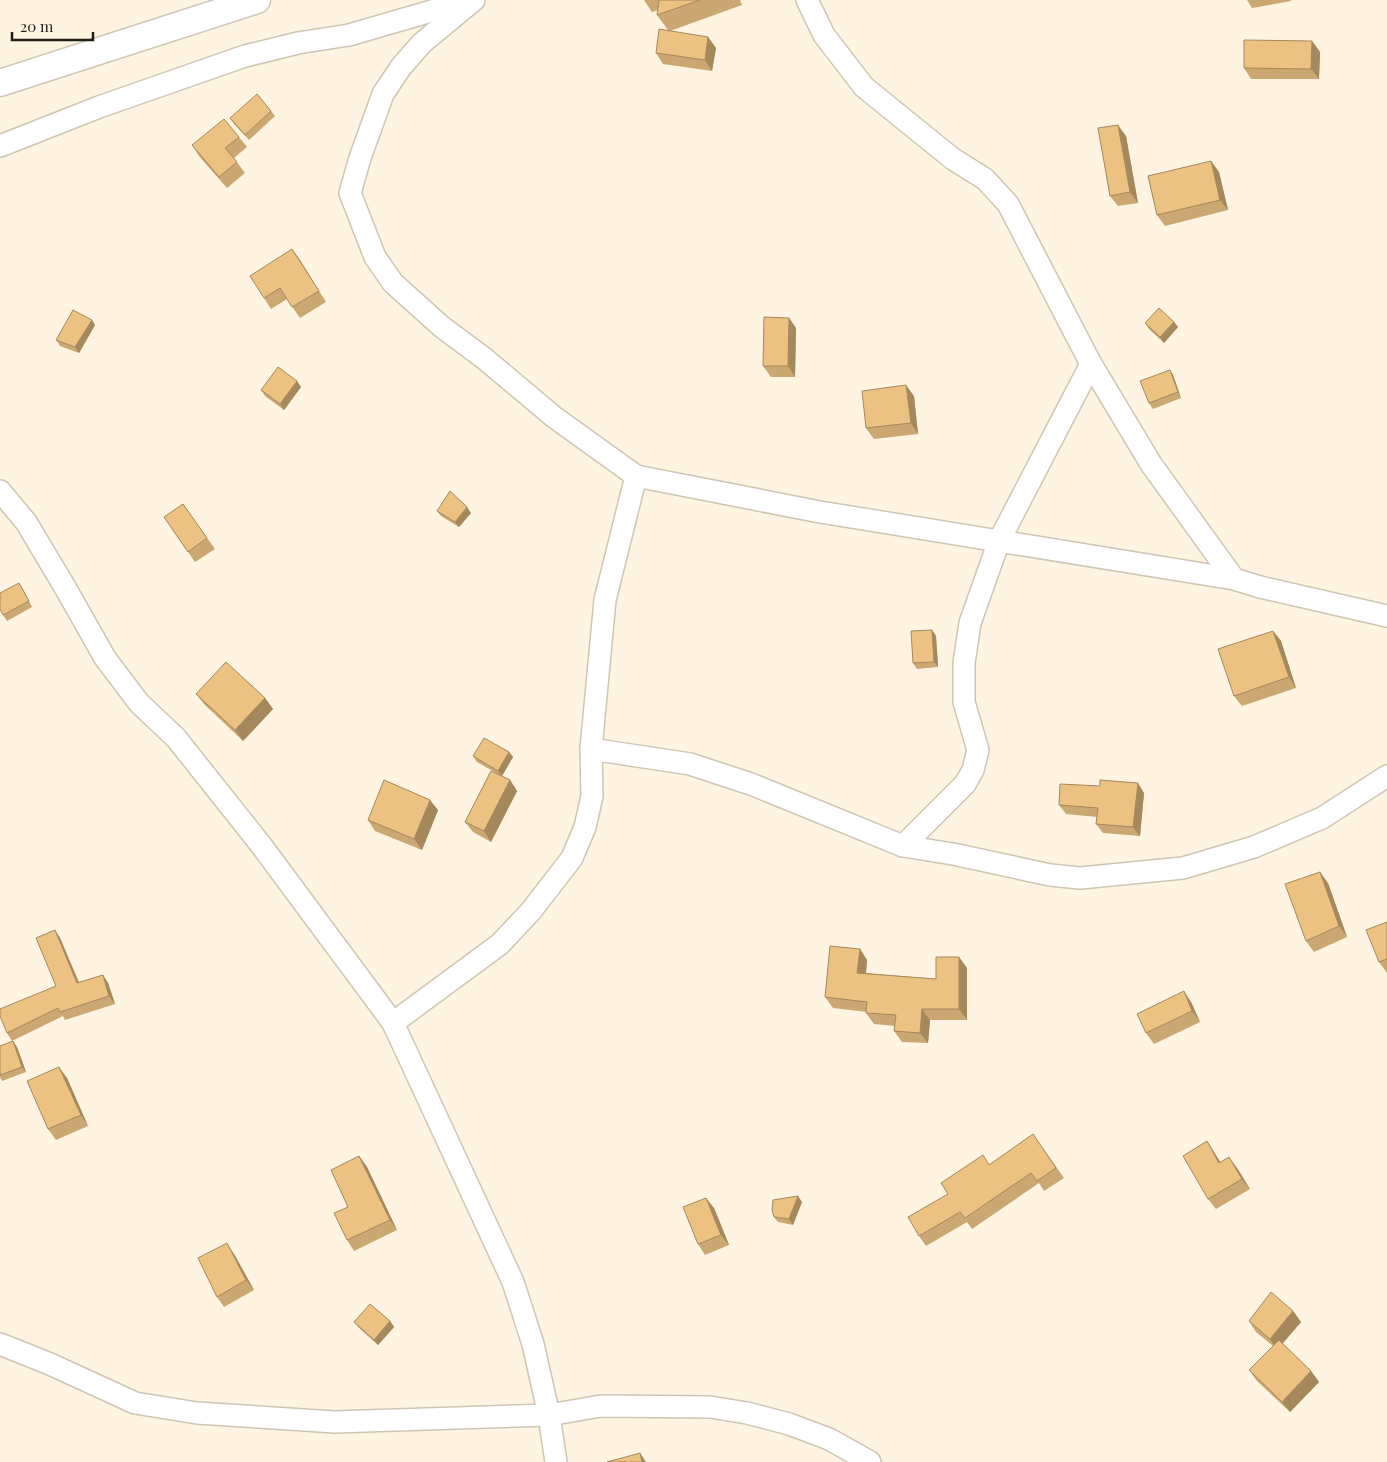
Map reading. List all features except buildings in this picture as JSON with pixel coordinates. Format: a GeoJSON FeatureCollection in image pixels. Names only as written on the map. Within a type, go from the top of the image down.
{"type":"FeatureCollection","features":[{"type":"Feature","properties":{"kind":"street"},"geometry":{"type":"LineString","coordinates":[[0,83],[253,0]]}},
{"type":"Feature","properties":{"kind":"street"},"geometry":{"type":"LineString","coordinates":[[0,146],[99,107],[246,56],[298,43],[349,35],[473,0]]}},
{"type":"Feature","properties":{"kind":"street"},"geometry":{"type":"LineString","coordinates":[[473,0],[422,43],[383,94],[357,167],[350,193],[375,256],[393,283],[442,327],[486,359],[554,417],[636,476],[820,512],[1234,579],[1260,587],[1387,616]]}},
{"type":"Feature","properties":{"kind":"street"},"geometry":{"type":"LineString","coordinates":[[807,0],[824,35],[864,87],[953,159],[985,179],[1008,204],[1091,364],[1151,464],[1234,579]]}},
{"type":"Feature","properties":{"kind":"street"},"geometry":{"type":"LineString","coordinates":[[903,846],[965,784],[973,770],[978,750],[964,702],[964,663],[970,623],[999,541],[1091,364]]}},
{"type":"Feature","properties":{"kind":"street"},"geometry":{"type":"LineString","coordinates":[[393,1023],[500,944],[531,911],[572,858],[585,827],[592,796],[591,749],[605,600],[636,476]]}},
{"type":"Feature","properties":{"kind":"street"},"geometry":{"type":"LineString","coordinates":[[0,491],[26,522],[105,658],[139,703],[176,738],[249,830],[393,1023],[513,1282],[533,1344],[549,1415],[556,1462]]}},
{"type":"Feature","properties":{"kind":"street"},"geometry":{"type":"LineString","coordinates":[[591,749],[690,764],[751,784],[903,846],[953,854],[1050,875],[1080,878],[1183,868],[1254,847],[1322,818],[1387,776]]}},
{"type":"Feature","properties":{"kind":"street"},"geometry":{"type":"LineString","coordinates":[[0,1344],[135,1402],[197,1413],[335,1422],[549,1415],[601,1406],[710,1407],[738,1411],[788,1424],[829,1439],[870,1462]]}}]}
